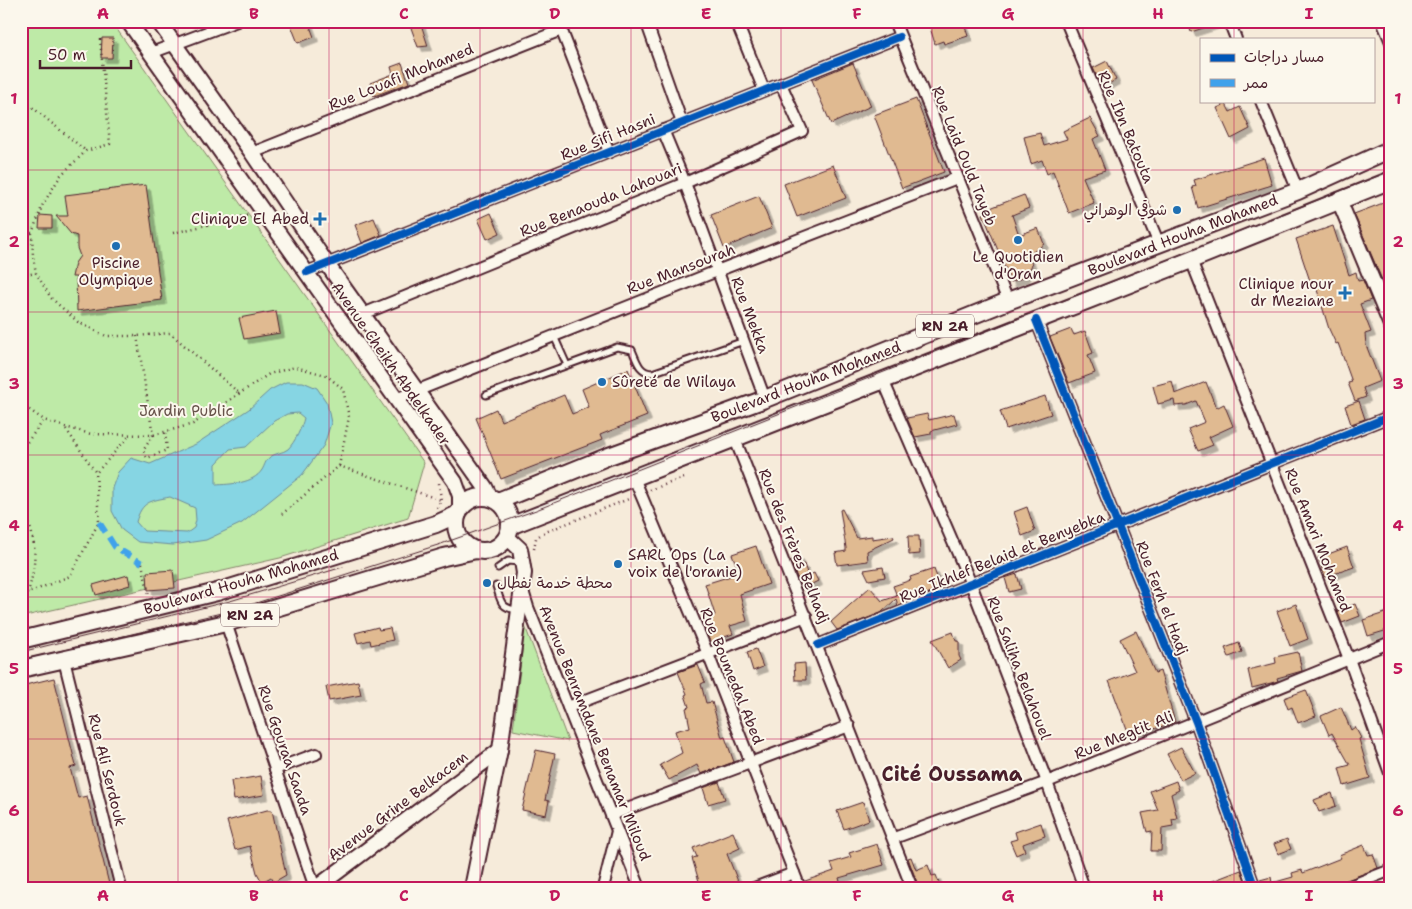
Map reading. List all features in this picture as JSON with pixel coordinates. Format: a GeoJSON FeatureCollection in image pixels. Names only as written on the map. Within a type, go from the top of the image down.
{"type":"FeatureCollection","features":[{"type":"Feature","properties":{"kind":"main road","name":"Avenue Cheikh Abdelkader"},"geometry":{"type":"LineString","coordinates":[[128,21],[455,482],[460,496],[459,512]]}},
{"type":"Feature","properties":{"kind":"main road","name":"Avenue Cheikh Abdelkader"},"geometry":{"type":"LineString","coordinates":[[158,21],[494,499]]}},
{"type":"Feature","properties":{"kind":"main road","name":"Boulevard Houha Mohamed"},"geometry":{"type":"LineString","coordinates":[[494,499],[765,399],[1008,301],[1298,191],[1391,149]]}},
{"type":"Feature","properties":{"kind":"main road","name":"Boulevard Houha Mohamed"},"geometry":{"type":"LineString","coordinates":[[508,538],[634,478],[1391,180]]}},
{"type":"Feature","properties":{"kind":"main road"},"geometry":{"type":"LineString","coordinates":[[1339,200],[1391,324]]}},
{"type":"Feature","properties":{"kind":"main road"},"geometry":{"type":"LineString","coordinates":[[472,888],[500,750],[524,573],[528,560],[519,547],[508,538],[507,512],[494,499],[481,496],[473,498],[465,503],[459,512],[456,525],[460,537],[465,544],[476,550],[492,549],[508,538]]}},
{"type":"Feature","properties":{"kind":"main road","name":"Boulevard Houha Mohamed"},"geometry":{"type":"LineString","coordinates":[[21,640],[217,592],[436,524],[459,512]]}},
{"type":"Feature","properties":{"kind":"main road","name":"Boulevard Houha Mohamed"},"geometry":{"type":"LineString","coordinates":[[21,669],[226,622],[444,557],[476,550]]}},
{"type":"Feature","properties":{"kind":"main road","name":"Avenue Grine Belkacem"},"geometry":{"type":"LineString","coordinates":[[316,888],[500,750]]}},
{"type":"Feature","properties":{"kind":"street"},"geometry":{"type":"LineString","coordinates":[[151,53],[238,21]]}},
{"type":"Feature","properties":{"kind":"street"},"geometry":{"type":"LineString","coordinates":[[646,21],[682,123]]}},
{"type":"Feature","properties":{"kind":"street"},"geometry":{"type":"LineString","coordinates":[[736,21],[764,90]]}},
{"type":"Feature","properties":{"kind":"street","name":"Rue Laid Ould Tayeb"},"geometry":{"type":"LineString","coordinates":[[894,21],[1008,301]]}},
{"type":"Feature","properties":{"kind":"street","name":"Rue Ibn Batouta"},"geometry":{"type":"LineString","coordinates":[[1066,21],[1159,244]]}},
{"type":"Feature","properties":{"kind":"street"},"geometry":{"type":"LineString","coordinates":[[1229,21],[1236,38]]}},
{"type":"Feature","properties":{"kind":"street"},"geometry":{"type":"LineString","coordinates":[[1382,21],[1391,42]]}},
{"type":"Feature","properties":{"kind":"street"},"geometry":{"type":"LineString","coordinates":[[560,26],[609,152]]}},
{"type":"Feature","properties":{"kind":"street","name":"Rue Louafi Mohamed"},"geometry":{"type":"LineString","coordinates":[[252,153],[560,26]]}},
{"type":"Feature","properties":{"kind":"street","name":"Rue Sifi Hasni"},"geometry":{"type":"LineString","coordinates":[[307,272],[900,37]]}},
{"type":"Feature","properties":{"kind":"street","name":"Rue Benaouda Lahouari"},"geometry":{"type":"LineString","coordinates":[[363,314],[685,182],[802,131],[781,84]]}},
{"type":"Feature","properties":{"kind":"street"},"geometry":{"type":"LineString","coordinates":[[1261,102],[1298,191]]}},
{"type":"Feature","properties":{"kind":"street","name":"Rue Mekka"},"geometry":{"type":"LineString","coordinates":[[663,130],[685,182],[765,399]]}},
{"type":"Feature","properties":{"kind":"street","name":"Rue Mansourah"},"geometry":{"type":"LineString","coordinates":[[396,399],[554,335],[957,178]]}},
{"type":"Feature","properties":{"kind":"street","name":"Rue Amari Mohamed"},"geometry":{"type":"LineString","coordinates":[[1191,260],[1349,659],[1391,776]]}},
{"type":"Feature","properties":{"kind":"street","name":"Rue Ferh el Hadj"},"geometry":{"type":"LineString","coordinates":[[1036,320],[1196,722],[1255,888]]}},
{"type":"Feature","properties":{"kind":"street","name":"Rue Saliha Belahouel"},"geometry":{"type":"LineString","coordinates":[[883,380],[971,584],[1047,782],[1084,888]]}},
{"type":"Feature","properties":{"kind":"street","name":"Rue Ikhlef Belaid et Benyebka"},"geometry":{"type":"LineString","coordinates":[[818,645],[1391,416]]}},
{"type":"Feature","properties":{"kind":"street","name":"Rue des Frères Belhadj"},"geometry":{"type":"LineString","coordinates":[[735,439],[818,645],[912,888]]}},
{"type":"Feature","properties":{"kind":"street","name":"Rue Boumedal Abed"},"geometry":{"type":"LineString","coordinates":[[634,478],[708,654],[800,888]]}},
{"type":"Feature","properties":{"kind":"street","name":"Avenue Benramdane Benamar Miloud"},"geometry":{"type":"LineString","coordinates":[[523,589],[528,607],[640,888]]}},
{"type":"Feature","properties":{"kind":"street"},"geometry":{"type":"LineString","coordinates":[[568,706],[806,616]]}},
{"type":"Feature","properties":{"kind":"street","name":"Rue Gouraa Saada"},"geometry":{"type":"LineString","coordinates":[[226,622],[316,888]]}},
{"type":"Feature","properties":{"kind":"street","name":"Rue Megtit Ali"},"geometry":{"type":"LineString","coordinates":[[894,838],[1047,782],[1391,642]]}},
{"type":"Feature","properties":{"kind":"street","name":"Rue Ali Serdouk"},"geometry":{"type":"LineString","coordinates":[[64,660],[121,888]]}},
{"type":"Feature","properties":{"kind":"street"},"geometry":{"type":"LineString","coordinates":[[611,815],[849,726]]}},
{"type":"Feature","properties":{"kind":"street"},"geometry":{"type":"LineString","coordinates":[[275,769],[316,754]]}},
{"type":"Feature","properties":{"kind":"street"},"geometry":{"type":"LineString","coordinates":[[603,888],[617,831]]}},
{"type":"Feature","properties":{"kind":"street"},"geometry":{"type":"LineString","coordinates":[[1344,888],[1391,870]]}},
{"type":"Feature","properties":{"kind":"street"},"geometry":{"type":"LineString","coordinates":[[754,888],[794,872]]}},
{"type":"Feature","properties":{"kind":"lane"},"geometry":{"type":"LineString","coordinates":[[554,335],[567,365]]}},
{"type":"Feature","properties":{"kind":"lane"},"geometry":{"type":"LineString","coordinates":[[486,395],[618,346],[632,350],[640,368],[645,372],[652,373],[744,341]]}},
{"type":"Feature","properties":{"kind":"lane"},"geometry":{"type":"LineString","coordinates":[[498,568],[508,561],[528,560]]}},
{"type":"Feature","properties":{"kind":"lane"},"geometry":{"type":"LineString","coordinates":[[496,586],[506,608],[520,610]]}},
{"type":"Feature","properties":{"kind":"path"},"geometry":{"type":"LineString","coordinates":[[100,39],[110,144],[86,151],[62,175],[44,204],[32,233],[36,273],[51,298],[78,322],[106,336],[170,333],[240,394]]}},
{"type":"Feature","properties":{"kind":"path"},"geometry":{"type":"LineString","coordinates":[[21,98],[86,151]]}},
{"type":"Feature","properties":{"kind":"path"},"geometry":{"type":"LineString","coordinates":[[173,233],[247,216]]}},
{"type":"Feature","properties":{"kind":"path"},"geometry":{"type":"LineString","coordinates":[[21,234],[32,233]]}},
{"type":"Feature","properties":{"kind":"path"},"geometry":{"type":"LineString","coordinates":[[21,276],[36,273]]}},
{"type":"Feature","properties":{"kind":"path"},"geometry":{"type":"LineString","coordinates":[[137,336],[152,435],[143,451],[147,458],[167,450],[166,432]]}},
{"type":"Feature","properties":{"kind":"path"},"geometry":{"type":"LineString","coordinates":[[21,404],[44,420],[65,428],[91,434],[152,435],[194,424],[269,374],[295,367],[326,375],[342,389],[349,417],[339,466],[282,514]]}},
{"type":"Feature","properties":{"kind":"path"},"geometry":{"type":"LineString","coordinates":[[21,450],[44,420]]}},
{"type":"Feature","properties":{"kind":"path"},"geometry":{"type":"LineString","coordinates":[[21,591],[28,593],[70,576],[99,522],[96,473],[65,428]]}},
{"type":"Feature","properties":{"kind":"path"},"geometry":{"type":"LineString","coordinates":[[96,473],[130,435]]}},
{"type":"Feature","properties":{"kind":"path"},"geometry":{"type":"LineString","coordinates":[[339,466],[441,500]]}},
{"type":"Feature","properties":{"kind":"path"},"geometry":{"type":"LineString","coordinates":[[528,560],[536,538],[543,533],[684,478]]}},
{"type":"Feature","properties":{"kind":"path"},"geometry":{"type":"LineString","coordinates":[[433,512],[441,500],[439,480]]}},
{"type":"Feature","properties":{"kind":"path"},"geometry":{"type":"LineString","coordinates":[[21,505],[30,522],[35,550],[34,571],[28,593]]}},
{"type":"Feature","properties":{"kind":"path"},"geometry":{"type":"LineString","coordinates":[[497,553],[508,538]]}},
{"type":"Feature","properties":{"kind":"path"},"geometry":{"type":"LineString","coordinates":[[142,563],[150,598]]}},
{"type":"Feature","properties":{"kind":"green space","name":"Jardin Public"},"geometry":{"type":"Polygon","coordinates":[[[21,21],[111,21],[424,463],[408,518],[280,558],[21,617],[21,21]]]}},
{"type":"Feature","properties":{"kind":"green space"},"geometry":{"type":"Polygon","coordinates":[[[525,626],[568,741],[513,730],[525,626]]]}},
{"type":"Feature","properties":{"kind":"water"},"geometry":{"type":"Polygon","coordinates":[[[286,382],[303,382],[317,388],[327,403],[331,423],[324,445],[302,475],[242,523],[206,540],[173,545],[138,542],[122,530],[112,511],[112,488],[118,472],[131,458],[150,464],[196,444],[249,409],[270,390],[286,382]],[[298,413],[287,414],[274,421],[246,447],[230,449],[216,464],[216,485],[247,481],[253,478],[258,475],[270,457],[288,449],[296,438],[303,422],[304,418],[298,413]],[[170,497],[152,501],[144,506],[136,522],[144,531],[187,533],[194,528],[196,520],[195,508],[170,497]]]}},
{"type":"Feature","properties":{"kind":"building"},"geometry":{"type":"Polygon","coordinates":[[[308,21],[314,37],[298,43],[290,23],[308,21]]]}},
{"type":"Feature","properties":{"kind":"building"},"geometry":{"type":"Polygon","coordinates":[[[420,21],[428,46],[418,47],[410,25],[420,21]]]}},
{"type":"Feature","properties":{"kind":"building"},"geometry":{"type":"Polygon","coordinates":[[[928,21],[963,21],[968,36],[944,44],[943,41],[935,44],[928,21]]]}},
{"type":"Feature","properties":{"kind":"building"},"geometry":{"type":"Polygon","coordinates":[[[1187,21],[1218,21],[1219,23],[1191,32],[1187,21]]]}},
{"type":"Feature","properties":{"kind":"building"},"geometry":{"type":"Polygon","coordinates":[[[102,38],[113,38],[112,58],[101,58],[102,38]]]}},
{"type":"Feature","properties":{"kind":"building"},"geometry":{"type":"Polygon","coordinates":[[[1107,61],[1116,80],[1102,87],[1093,68],[1107,61]]]}},
{"type":"Feature","properties":{"kind":"building"},"geometry":{"type":"Polygon","coordinates":[[[402,63],[409,83],[374,96],[370,83],[393,74],[391,67],[402,63]]]}},
{"type":"Feature","properties":{"kind":"building"},"geometry":{"type":"Polygon","coordinates":[[[853,63],[871,106],[831,124],[812,80],[853,63]]]}},
{"type":"Feature","properties":{"kind":"building"},"geometry":{"type":"Polygon","coordinates":[[[916,99],[944,172],[902,188],[874,115],[916,99]]]}},
{"type":"Feature","properties":{"kind":"building"},"geometry":{"type":"Polygon","coordinates":[[[1226,104],[1230,112],[1240,107],[1250,129],[1231,139],[1217,108],[1226,104]]]}},
{"type":"Feature","properties":{"kind":"building"},"geometry":{"type":"Polygon","coordinates":[[[1090,118],[1100,136],[1093,139],[1105,170],[1083,177],[1094,203],[1069,213],[1053,171],[1047,174],[1042,160],[1031,164],[1024,137],[1040,133],[1044,146],[1067,139],[1063,131],[1090,118]]]}},
{"type":"Feature","properties":{"kind":"building"},"geometry":{"type":"Polygon","coordinates":[[[1264,158],[1272,185],[1198,208],[1192,187],[1196,186],[1194,180],[1264,158]]]}},
{"type":"Feature","properties":{"kind":"building"},"geometry":{"type":"Polygon","coordinates":[[[833,165],[846,198],[797,217],[784,184],[833,165]]]}},
{"type":"Feature","properties":{"kind":"building","name":"Piscine Olympique"},"geometry":{"type":"Polygon","coordinates":[[[146,185],[162,300],[77,311],[76,277],[72,277],[75,263],[80,256],[77,248],[77,236],[71,234],[56,216],[68,216],[65,195],[146,185]]]}},
{"type":"Feature","properties":{"kind":"building","name":"Le Quotidien d'Oran"},"geometry":{"type":"Polygon","coordinates":[[[1024,195],[1029,208],[1012,215],[1019,235],[1038,228],[1044,244],[1029,255],[1032,265],[1025,277],[1011,282],[983,214],[990,208],[1024,195]]]}},
{"type":"Feature","properties":{"kind":"building"},"geometry":{"type":"Polygon","coordinates":[[[759,196],[772,228],[724,248],[711,215],[759,196]]]}},
{"type":"Feature","properties":{"kind":"building"},"geometry":{"type":"Polygon","coordinates":[[[1391,200],[1391,293],[1388,294],[1354,214],[1391,200]]]}},
{"type":"Feature","properties":{"kind":"building"},"geometry":{"type":"Polygon","coordinates":[[[491,213],[500,233],[487,239],[478,219],[491,213]]]}},
{"type":"Feature","properties":{"kind":"building"},"geometry":{"type":"Polygon","coordinates":[[[40,215],[52,216],[52,228],[39,228],[40,215]]]}},
{"type":"Feature","properties":{"kind":"building"},"geometry":{"type":"Polygon","coordinates":[[[374,218],[381,235],[362,243],[355,225],[374,218]]]}},
{"type":"Feature","properties":{"kind":"building"},"geometry":{"type":"Polygon","coordinates":[[[1333,226],[1349,275],[1356,272],[1358,281],[1363,280],[1371,300],[1360,304],[1371,332],[1365,334],[1366,345],[1380,381],[1363,388],[1366,397],[1355,401],[1348,383],[1352,382],[1338,343],[1336,344],[1329,329],[1314,280],[1310,281],[1296,239],[1333,226]]]}},
{"type":"Feature","properties":{"kind":"building"},"geometry":{"type":"Polygon","coordinates":[[[276,311],[280,333],[244,339],[239,318],[276,311]]]}},
{"type":"Feature","properties":{"kind":"building"},"geometry":{"type":"Polygon","coordinates":[[[1071,329],[1074,335],[1085,331],[1093,353],[1088,355],[1095,373],[1069,383],[1050,337],[1071,329]]]}},
{"type":"Feature","properties":{"kind":"building"},"geometry":{"type":"Polygon","coordinates":[[[628,369],[647,416],[600,435],[602,440],[501,479],[476,418],[496,409],[501,421],[564,395],[572,414],[589,407],[582,389],[628,369]]]}},
{"type":"Feature","properties":{"kind":"building"},"geometry":{"type":"Polygon","coordinates":[[[1172,381],[1175,394],[1206,382],[1216,408],[1224,404],[1233,426],[1209,437],[1213,445],[1198,451],[1188,429],[1205,422],[1196,401],[1186,405],[1175,406],[1174,400],[1158,404],[1153,386],[1172,381]]]}},
{"type":"Feature","properties":{"kind":"building"},"geometry":{"type":"Polygon","coordinates":[[[1045,396],[1051,414],[1006,429],[1000,411],[1045,396]]]}},
{"type":"Feature","properties":{"kind":"building"},"geometry":{"type":"Polygon","coordinates":[[[1359,401],[1365,419],[1351,424],[1345,406],[1359,401]]]}},
{"type":"Feature","properties":{"kind":"building"},"geometry":{"type":"Polygon","coordinates":[[[927,414],[929,420],[954,414],[957,424],[931,431],[931,434],[915,437],[907,418],[927,414]]]}},
{"type":"Feature","properties":{"kind":"building"},"geometry":{"type":"Polygon","coordinates":[[[1027,507],[1035,531],[1022,536],[1014,512],[1027,507]]]}},
{"type":"Feature","properties":{"kind":"building"},"geometry":{"type":"Polygon","coordinates":[[[842,509],[857,538],[872,536],[872,539],[893,536],[894,538],[867,551],[868,561],[837,565],[835,553],[846,551],[840,510],[842,509]]]}},
{"type":"Feature","properties":{"kind":"building"},"geometry":{"type":"Polygon","coordinates":[[[908,536],[919,536],[920,554],[909,555],[908,536]]]}},
{"type":"Feature","properties":{"kind":"building"},"geometry":{"type":"Polygon","coordinates":[[[756,546],[769,584],[740,594],[747,621],[730,626],[733,634],[710,642],[701,620],[715,615],[705,584],[734,575],[731,568],[737,567],[732,554],[756,546]]]}},
{"type":"Feature","properties":{"kind":"building"},"geometry":{"type":"Polygon","coordinates":[[[1347,547],[1354,567],[1325,577],[1318,558],[1347,547]]]}},
{"type":"Feature","properties":{"kind":"building"},"geometry":{"type":"Polygon","coordinates":[[[799,556],[799,565],[804,564],[808,576],[814,573],[818,581],[802,589],[790,561],[799,556]]]}},
{"type":"Feature","properties":{"kind":"building"},"geometry":{"type":"Polygon","coordinates":[[[883,567],[885,577],[869,580],[864,570],[883,567]]]}},
{"type":"Feature","properties":{"kind":"building"},"geometry":{"type":"Polygon","coordinates":[[[934,569],[941,588],[898,606],[896,599],[881,613],[837,630],[831,622],[870,587],[882,601],[897,596],[893,586],[911,580],[910,577],[934,569]]]}},
{"type":"Feature","properties":{"kind":"building"},"geometry":{"type":"Polygon","coordinates":[[[173,570],[175,588],[148,590],[147,572],[173,570]]]}},
{"type":"Feature","properties":{"kind":"building"},"geometry":{"type":"Polygon","coordinates":[[[1017,574],[1021,589],[1009,592],[1005,578],[1017,574]]]}},
{"type":"Feature","properties":{"kind":"building"},"geometry":{"type":"Polygon","coordinates":[[[128,575],[130,585],[96,595],[93,585],[128,575]]]}},
{"type":"Feature","properties":{"kind":"building"},"geometry":{"type":"Polygon","coordinates":[[[1296,604],[1308,639],[1290,646],[1277,611],[1296,604]]]}},
{"type":"Feature","properties":{"kind":"building"},"geometry":{"type":"Polygon","coordinates":[[[1355,604],[1360,616],[1342,623],[1337,611],[1355,604]]]}},
{"type":"Feature","properties":{"kind":"building"},"geometry":{"type":"Polygon","coordinates":[[[1391,611],[1391,629],[1368,636],[1363,620],[1391,611]]]}},
{"type":"Feature","properties":{"kind":"building"},"geometry":{"type":"Polygon","coordinates":[[[378,627],[379,630],[390,628],[393,640],[371,645],[370,640],[358,643],[355,633],[378,627]]]}},
{"type":"Feature","properties":{"kind":"building"},"geometry":{"type":"Polygon","coordinates":[[[1136,631],[1155,673],[1160,671],[1175,722],[1130,737],[1109,681],[1135,671],[1120,639],[1136,631]]]}},
{"type":"Feature","properties":{"kind":"building"},"geometry":{"type":"Polygon","coordinates":[[[953,632],[956,641],[959,641],[959,656],[961,660],[948,668],[932,640],[953,632]]]}},
{"type":"Feature","properties":{"kind":"building"},"geometry":{"type":"Polygon","coordinates":[[[1239,643],[1242,652],[1229,657],[1225,648],[1239,643]]]}},
{"type":"Feature","properties":{"kind":"building"},"geometry":{"type":"Polygon","coordinates":[[[756,649],[763,667],[753,671],[747,652],[756,649]]]}},
{"type":"Feature","properties":{"kind":"building"},"geometry":{"type":"Polygon","coordinates":[[[1298,652],[1302,671],[1277,678],[1278,681],[1252,688],[1248,670],[1276,663],[1275,657],[1298,652]]]}},
{"type":"Feature","properties":{"kind":"building"},"geometry":{"type":"Polygon","coordinates":[[[805,663],[806,680],[795,680],[794,664],[805,663]]]}},
{"type":"Feature","properties":{"kind":"building"},"geometry":{"type":"Polygon","coordinates":[[[698,665],[705,682],[701,684],[706,703],[712,702],[722,738],[725,737],[734,762],[701,774],[697,765],[669,780],[660,765],[682,753],[675,731],[690,727],[686,708],[689,707],[685,695],[687,694],[678,672],[698,665]]]}},
{"type":"Feature","properties":{"kind":"building"},"geometry":{"type":"Polygon","coordinates":[[[54,678],[76,766],[70,768],[78,798],[87,796],[110,888],[21,888],[21,686],[54,678]]]}},
{"type":"Feature","properties":{"kind":"building"},"geometry":{"type":"Polygon","coordinates":[[[358,681],[361,695],[329,701],[326,687],[358,681]]]}},
{"type":"Feature","properties":{"kind":"building"},"geometry":{"type":"Polygon","coordinates":[[[1306,690],[1316,716],[1298,723],[1292,707],[1288,709],[1284,698],[1306,690]]]}},
{"type":"Feature","properties":{"kind":"building"},"geometry":{"type":"Polygon","coordinates":[[[1341,707],[1351,730],[1355,727],[1361,738],[1359,739],[1370,778],[1344,786],[1339,768],[1350,765],[1332,733],[1329,735],[1321,716],[1341,707]]]}},
{"type":"Feature","properties":{"kind":"building"},"geometry":{"type":"Polygon","coordinates":[[[1181,747],[1195,773],[1181,780],[1167,754],[1181,747]]]}},
{"type":"Feature","properties":{"kind":"building"},"geometry":{"type":"Polygon","coordinates":[[[536,750],[555,754],[545,800],[549,801],[546,815],[522,810],[536,750]]]}},
{"type":"Feature","properties":{"kind":"building"},"geometry":{"type":"Polygon","coordinates":[[[261,776],[264,795],[234,800],[231,781],[261,776]]]}},
{"type":"Feature","properties":{"kind":"building"},"geometry":{"type":"Polygon","coordinates":[[[1176,781],[1179,790],[1171,794],[1177,818],[1172,819],[1173,826],[1162,828],[1161,851],[1151,851],[1152,831],[1147,832],[1142,813],[1158,810],[1150,791],[1176,781]]]}},
{"type":"Feature","properties":{"kind":"building"},"geometry":{"type":"Polygon","coordinates":[[[719,782],[725,799],[708,804],[703,788],[719,782]]]}},
{"type":"Feature","properties":{"kind":"building"},"geometry":{"type":"Polygon","coordinates":[[[1332,793],[1336,806],[1319,812],[1314,800],[1332,793]]]}},
{"type":"Feature","properties":{"kind":"building"},"geometry":{"type":"Polygon","coordinates":[[[863,802],[869,820],[844,829],[837,811],[863,802]]]}},
{"type":"Feature","properties":{"kind":"building"},"geometry":{"type":"Polygon","coordinates":[[[272,810],[286,875],[274,882],[271,877],[262,882],[257,873],[250,846],[235,850],[227,821],[272,810]]]}},
{"type":"Feature","properties":{"kind":"building"},"geometry":{"type":"Polygon","coordinates":[[[1041,823],[1045,836],[1023,844],[1025,851],[1016,855],[1010,841],[1017,839],[1015,832],[1041,823]]]}},
{"type":"Feature","properties":{"kind":"building"},"geometry":{"type":"Polygon","coordinates":[[[733,832],[740,848],[727,854],[739,884],[729,888],[701,888],[692,858],[697,857],[693,848],[733,832]]]}},
{"type":"Feature","properties":{"kind":"building"},"geometry":{"type":"Polygon","coordinates":[[[1287,839],[1291,849],[1278,854],[1274,844],[1287,839]]]}},
{"type":"Feature","properties":{"kind":"building"},"geometry":{"type":"Polygon","coordinates":[[[877,844],[884,865],[839,878],[842,888],[807,888],[805,881],[834,871],[831,863],[851,857],[849,853],[877,844]]]}},
{"type":"Feature","properties":{"kind":"building"},"geometry":{"type":"Polygon","coordinates":[[[1364,845],[1368,855],[1373,854],[1378,868],[1342,882],[1338,887],[1262,888],[1260,880],[1271,877],[1272,883],[1293,877],[1292,873],[1302,870],[1303,873],[1341,858],[1339,855],[1364,845]]]}},
{"type":"Feature","properties":{"kind":"building"},"geometry":{"type":"Polygon","coordinates":[[[911,857],[916,870],[928,865],[932,876],[936,875],[941,888],[919,888],[908,858],[911,857]]]}},
{"type":"Feature","properties":{"kind":"building"},"geometry":{"type":"Polygon","coordinates":[[[1241,870],[1248,888],[1197,888],[1197,887],[1241,870]]]}},
{"type":"Feature","properties":{"kind":"tram line"},"geometry":{"type":"LineString","coordinates":[[21,660],[234,610],[441,544],[536,510],[1391,171]]}},
{"type":"Feature","properties":{"kind":"tram line"},"geometry":{"type":"LineString","coordinates":[[21,652],[230,601],[343,567]]}},
{"type":"Feature","properties":{"kind":"marked path"},"geometry":{"type":"LineString","coordinates":[[99,522],[115,547],[142,563]]}},
{"type":"Feature","properties":{"kind":"cycle path"},"geometry":{"type":"LineString","coordinates":[[307,272],[899,37]]}},
{"type":"Feature","properties":{"kind":"cycle path"},"geometry":{"type":"LineString","coordinates":[[1036,320],[1196,722],[1255,888]]}},
{"type":"Feature","properties":{"kind":"cycle path"},"geometry":{"type":"LineString","coordinates":[[818,645],[1391,416]]}},
{"type":"Feature","properties":{"kind":"place","name":"شوقي الوهراني"},"geometry":{"type":"Point","coordinates":[1177,210]}},
{"type":"Feature","properties":{"kind":"place","name":"Clinique El Abed"},"geometry":{"type":"Point","coordinates":[320,219]}},
{"type":"Feature","properties":{"kind":"place","name":"Le Quotidien d'Oran"},"geometry":{"type":"Point","coordinates":[1018,240]}},
{"type":"Feature","properties":{"kind":"place","name":"Piscine Olympique"},"geometry":{"type":"Point","coordinates":[116,246]}},
{"type":"Feature","properties":{"kind":"place","name":"Clinique nour dr Meziane"},"geometry":{"type":"Point","coordinates":[1345,293]}},
{"type":"Feature","properties":{"kind":"place","name":"Sûreté de Wilaya"},"geometry":{"type":"Point","coordinates":[602,382]}},
{"type":"Feature","properties":{"kind":"place","name":"SARL Ops (La voix de l'oranie)"},"geometry":{"type":"Point","coordinates":[618,564]}},
{"type":"Feature","properties":{"kind":"place","name":"محطة خدمة نفطال"},"geometry":{"type":"Point","coordinates":[487,583]}},
{"type":"Feature","properties":{"kind":"district","name":"Cité Oussama"},"geometry":{"type":"Point","coordinates":[952,774]}}]}
